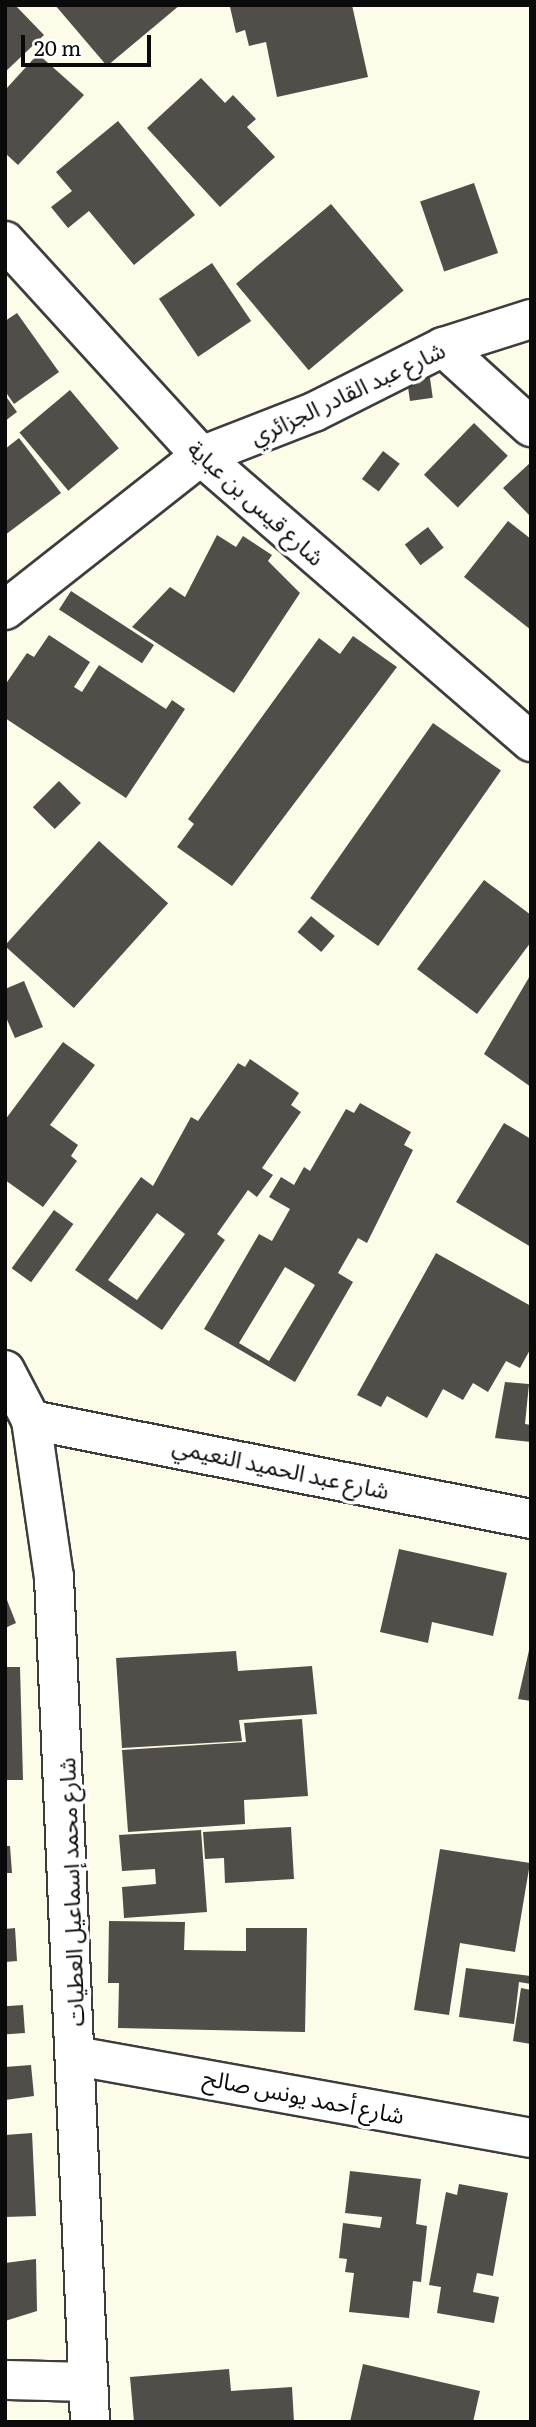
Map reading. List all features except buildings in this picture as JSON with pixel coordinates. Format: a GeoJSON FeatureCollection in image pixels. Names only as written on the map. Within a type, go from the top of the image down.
{"type":"FeatureCollection","features":[{"type":"Feature","properties":{"kind":"street","name":"شارع قيس بن عباية"},"geometry":{"type":"LineString","coordinates":[[5,241],[201,456],[531,742]]}},
{"type":"Feature","properties":{"kind":"street","name":"شارع عبد القادر الجزائري"},"geometry":{"type":"LineString","coordinates":[[5,610],[201,456],[314,412],[443,347],[531,318]]}},
{"type":"Feature","properties":{"kind":"street"},"geometry":{"type":"LineString","coordinates":[[443,347],[531,427]]}},
{"type":"Feature","properties":{"kind":"street","name":"شارع محمد إسماعيل العطيات"},"geometry":{"type":"LineString","coordinates":[[5,1370],[31,1420],[54,1577],[90,2422]]}},
{"type":"Feature","properties":{"kind":"street","name":"شارع عبد الحميد النعيمي"},"geometry":{"type":"LineString","coordinates":[[31,1420],[531,1519]]}},
{"type":"Feature","properties":{"kind":"street","name":"شارع أحمد يونس صالح"},"geometry":{"type":"LineString","coordinates":[[76,2056],[531,2138]]}},
{"type":"Feature","properties":{"kind":"street"},"geometry":{"type":"LineString","coordinates":[[5,2380],[89,2382]]}}]}
